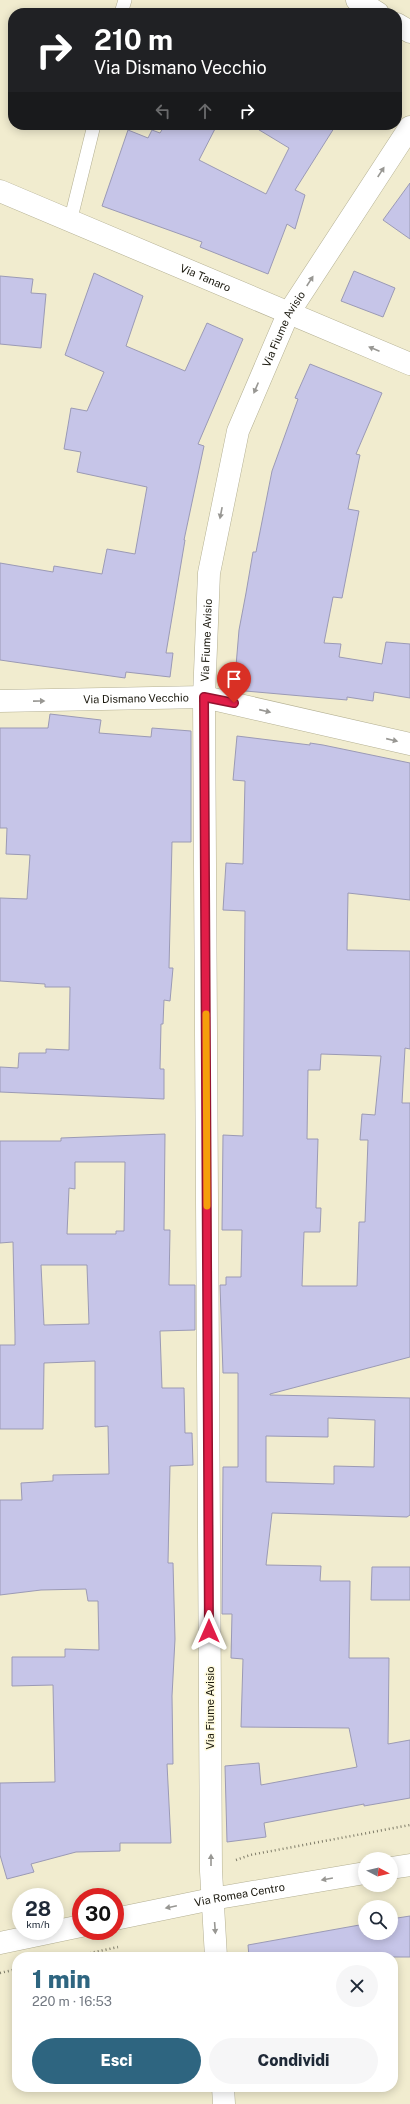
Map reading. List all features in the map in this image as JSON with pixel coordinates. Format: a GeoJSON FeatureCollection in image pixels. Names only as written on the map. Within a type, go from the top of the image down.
{"type":"FeatureCollection","features":[{"type":"Feature","properties":{"kind":"street"},"geometry":{"type":"LineString","coordinates":[[357,0],[370,8]]}},
{"type":"Feature","properties":{"kind":"street","name":"Via Fiume Avisio"},"geometry":{"type":"LineString","coordinates":[[216,1952],[211,1871],[204,697],[209,573],[238,431],[288,314],[410,128]]}},
{"type":"Feature","properties":{"kind":"street","name":"Via Tanaro"},"geometry":{"type":"LineString","coordinates":[[0,191],[288,314],[410,364]]}},
{"type":"Feature","properties":{"kind":"street","name":"Via Dismano Vecchio"},"geometry":{"type":"LineString","coordinates":[[0,702],[204,697],[410,744]]}},
{"type":"Feature","properties":{"kind":"street"},"geometry":{"type":"LineString","coordinates":[[398,1867],[410,1865]]}},
{"type":"Feature","properties":{"kind":"street","name":"Via Romea Centro"},"geometry":{"type":"LineString","coordinates":[[124,1917],[212,1899],[358,1874]]}},
{"type":"Feature","properties":{"kind":"street"},"geometry":{"type":"LineString","coordinates":[[0,1943],[72,1928]]}},
{"type":"Feature","properties":{"kind":"street"},"geometry":{"type":"LineString","coordinates":[[223,2092],[224,2104]]}},
{"type":"Feature","properties":{"kind":"lane"},"geometry":{"type":"LineString","coordinates":[[70,222],[93,130]]}},
{"type":"Feature","properties":{"kind":"path"},"geometry":{"type":"LineString","coordinates":[[211,1871],[250,1854],[410,1825]]}},
{"type":"Feature","properties":{"kind":"path"},"geometry":{"type":"LineString","coordinates":[[0,1973],[12,1970]]}},
{"type":"Feature","properties":{"kind":"building"},"geometry":{"type":"Polygon","coordinates":[[[128,130],[148,138],[152,130],[160,133],[162,130],[214,130],[199,160],[266,194],[289,148],[259,130],[333,130],[295,190],[305,195],[295,229],[287,224],[268,274],[200,247],[202,242],[102,206],[128,130]]]}},
{"type":"Feature","properties":{"kind":"building"},"geometry":{"type":"Polygon","coordinates":[[[410,183],[410,239],[383,220],[410,183]]]}},
{"type":"Feature","properties":{"kind":"building"},"geometry":{"type":"Polygon","coordinates":[[[354,271],[395,288],[383,317],[341,301],[354,271]]]}},
{"type":"Feature","properties":{"kind":"building"},"geometry":{"type":"Polygon","coordinates":[[[94,273],[143,296],[126,346],[185,371],[207,323],[243,339],[198,444],[204,446],[184,540],[166,653],[173,653],[170,677],[126,672],[125,678],[0,660],[0,563],[53,572],[54,566],[102,574],[107,549],[135,554],[147,487],[77,472],[81,452],[64,449],[71,408],[87,411],[104,372],[65,355],[94,273]]]}},
{"type":"Feature","properties":{"kind":"building"},"geometry":{"type":"Polygon","coordinates":[[[0,276],[33,279],[31,293],[46,294],[41,348],[0,344],[0,276]]]}},
{"type":"Feature","properties":{"kind":"building"},"geometry":{"type":"Polygon","coordinates":[[[310,364],[382,393],[356,454],[360,455],[348,509],[359,511],[342,598],[333,597],[324,643],[341,644],[339,657],[382,664],[386,642],[410,644],[410,698],[374,692],[373,701],[347,697],[347,700],[234,690],[239,630],[253,552],[256,552],[272,471],[298,399],[295,398],[310,364]]]}},
{"type":"Feature","properties":{"kind":"building"},"geometry":{"type":"Polygon","coordinates":[[[50,714],[101,720],[99,733],[151,737],[152,728],[191,731],[191,842],[172,842],[169,968],[173,968],[170,1001],[164,1000],[163,1024],[161,1024],[160,1069],[164,1069],[164,1099],[0,1092],[0,1067],[18,1068],[19,1053],[46,1053],[46,1049],[69,1050],[70,987],[45,987],[45,984],[0,981],[0,898],[27,899],[30,855],[6,854],[7,828],[0,828],[0,728],[48,728],[50,714]]]}},
{"type":"Feature","properties":{"kind":"building"},"geometry":{"type":"Polygon","coordinates":[[[237,736],[310,745],[310,743],[323,745],[410,763],[410,900],[348,893],[347,950],[410,951],[410,1049],[405,1048],[402,1103],[410,1103],[410,1357],[270,1395],[410,1398],[410,1515],[407,1517],[272,1513],[266,1565],[321,1566],[320,1581],[350,1581],[349,1658],[389,1658],[388,1744],[410,1740],[410,1798],[364,1806],[364,1804],[264,1823],[266,1837],[227,1842],[225,1766],[259,1763],[261,1785],[357,1767],[349,1728],[241,1727],[243,1659],[231,1658],[232,1614],[222,1614],[223,1467],[238,1467],[238,1373],[223,1373],[220,1285],[226,1285],[226,1277],[241,1277],[242,1230],[222,1230],[223,1135],[243,1136],[245,911],[223,910],[226,863],[243,864],[245,781],[233,780],[237,736]],[[321,1054],[320,1070],[308,1070],[307,1139],[318,1139],[316,1208],[321,1208],[320,1232],[304,1232],[302,1286],[357,1286],[359,1222],[365,1222],[368,1140],[360,1140],[362,1114],[375,1115],[381,1056],[321,1054]],[[328,1418],[328,1437],[266,1436],[266,1482],[334,1484],[334,1466],[374,1467],[375,1420],[328,1418]]]}},
{"type":"Feature","properties":{"kind":"building"},"geometry":{"type":"Polygon","coordinates":[[[165,1134],[164,1230],[170,1230],[169,1285],[195,1285],[195,1330],[160,1331],[162,1388],[184,1388],[185,1433],[192,1433],[193,1465],[170,1466],[168,1563],[173,1563],[175,1639],[172,1696],[173,1764],[167,1764],[171,1843],[120,1843],[120,1851],[76,1852],[31,1864],[34,1872],[7,1879],[0,1855],[0,1783],[55,1782],[53,1685],[12,1686],[12,1657],[65,1657],[65,1649],[99,1650],[98,1601],[88,1601],[86,1589],[41,1590],[0,1595],[0,1500],[22,1500],[21,1483],[53,1481],[53,1475],[109,1474],[108,1426],[95,1427],[95,1361],[44,1363],[43,1429],[0,1429],[0,1345],[15,1345],[15,1335],[13,1242],[0,1243],[0,1141],[61,1141],[61,1138],[165,1134]],[[75,1162],[75,1189],[69,1188],[67,1234],[116,1234],[116,1231],[124,1231],[125,1162],[75,1162]],[[41,1265],[44,1325],[89,1324],[87,1265],[41,1265]]]}},
{"type":"Feature","properties":{"kind":"building"},"geometry":{"type":"Polygon","coordinates":[[[372,1567],[410,1567],[410,1600],[371,1600],[372,1567]]]}},
{"type":"Feature","properties":{"kind":"building"},"geometry":{"type":"Polygon","coordinates":[[[410,1916],[410,1957],[398,1957],[398,1952],[249,1952],[248,1945],[358,1925],[358,1940],[398,1940],[398,1918],[410,1916]]]}},
{"type":"Feature","properties":{"kind":"slow traffic"},"geometry":{"type":"LineString","coordinates":[[206,1014],[207,1206]]}},
{"type":"Feature","properties":{"kind":"route"},"geometry":{"type":"LineString","coordinates":[[209,1631],[204,697],[234,703]]}}]}
